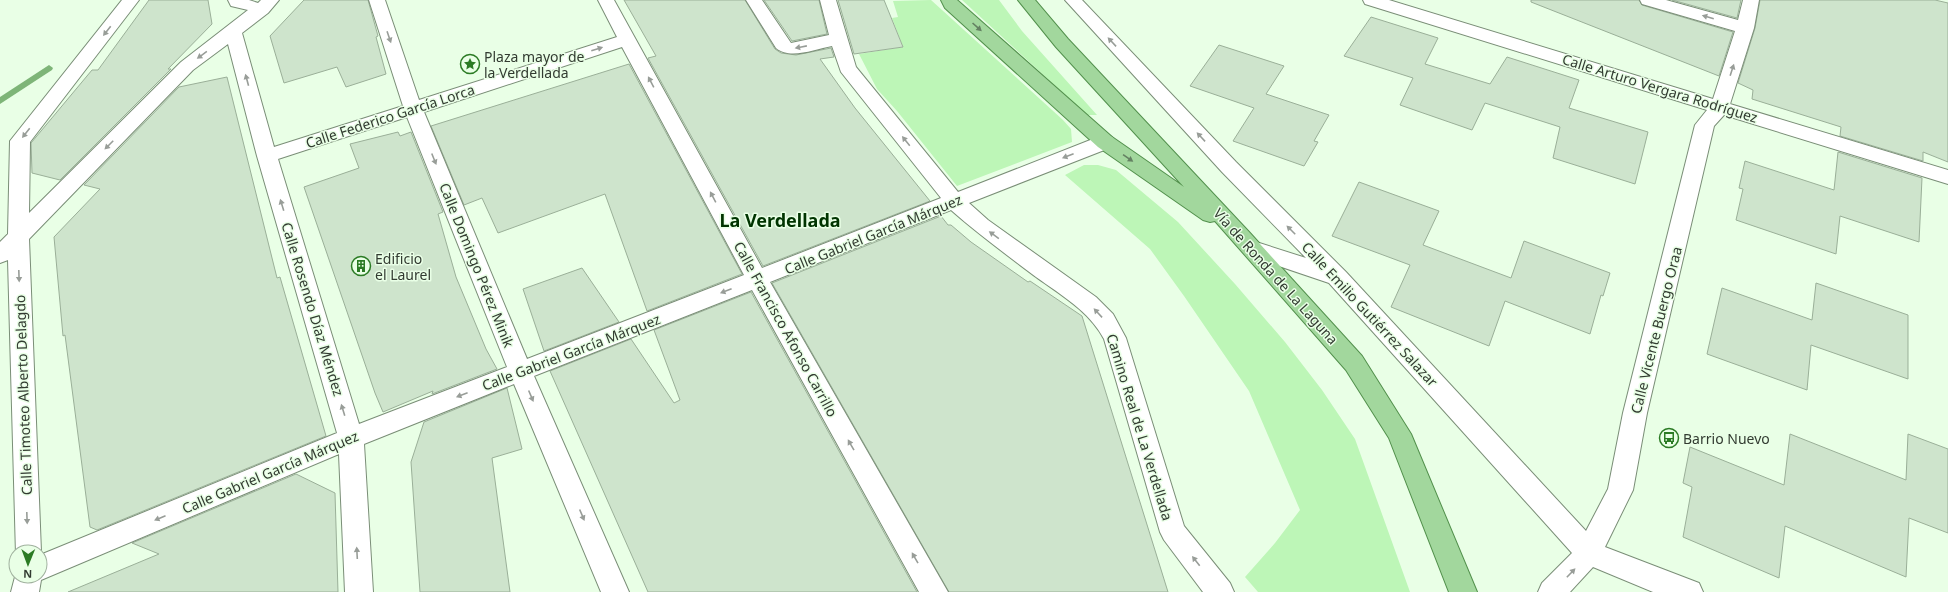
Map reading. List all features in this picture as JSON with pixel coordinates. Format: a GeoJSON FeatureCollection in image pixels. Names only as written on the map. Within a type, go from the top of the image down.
{"type":"FeatureCollection","features":[{"type":"Feature","properties":{"kind":"main road"},"geometry":{"type":"LineString","coordinates":[[949,0],[951,4],[1105,142],[1248,243]]}},
{"type":"Feature","properties":{"kind":"main road","name":"Vía de Ronda de La Laguna"},"geometry":{"type":"LineString","coordinates":[[1026,0],[1062,43],[1248,243],[1354,363],[1399,434],[1463,592]]}},
{"type":"Feature","properties":{"kind":"street","name":"Calle Timoteo Alberto Delagdo"},"geometry":{"type":"LineString","coordinates":[[28,544],[18,237],[20,140],[131,0]]}},
{"type":"Feature","properties":{"kind":"street"},"geometry":{"type":"LineString","coordinates":[[236,0],[237,2],[267,4]]}},
{"type":"Feature","properties":{"kind":"street","name":"Calle Francisco Afonso Carrillo"},"geometry":{"type":"LineString","coordinates":[[606,0],[757,279],[934,592]]}},
{"type":"Feature","properties":{"kind":"street"},"geometry":{"type":"LineString","coordinates":[[754,0],[786,48],[839,40]]}},
{"type":"Feature","properties":{"kind":"street","name":"Camino Real de La Verdellada"},"geometry":{"type":"LineString","coordinates":[[828,0],[847,68],[954,201],[981,225],[1088,303],[1104,320],[1115,338],[1173,532],[1220,592]]}},
{"type":"Feature","properties":{"kind":"street","name":"Calle Emilio Gutiérrez Salazar"},"geometry":{"type":"LineString","coordinates":[[1072,0],[1224,161],[1338,278],[1589,553],[1680,591]]}},
{"type":"Feature","properties":{"kind":"street"},"geometry":{"type":"LineString","coordinates":[[1648,0],[1745,28]]}},
{"type":"Feature","properties":{"kind":"street"},"geometry":{"type":"LineString","coordinates":[[1720,107],[1745,28],[1751,0]]}},
{"type":"Feature","properties":{"kind":"street","name":"Calle Domingo Pérez Minik"},"geometry":{"type":"LineString","coordinates":[[381,1],[413,109],[520,371],[616,592]]}},
{"type":"Feature","properties":{"kind":"street","name":"Calle Arturo Vergara Rodríguez"},"geometry":{"type":"LineString","coordinates":[[1382,1],[1948,177]]}},
{"type":"Feature","properties":{"kind":"street"},"geometry":{"type":"LineString","coordinates":[[0,255],[187,66],[234,32],[267,4]]}},
{"type":"Feature","properties":{"kind":"street","name":"Calle Rosendo Díaz Méndez"},"geometry":{"type":"LineString","coordinates":[[234,32],[267,156],[351,438],[359,592]]}},
{"type":"Feature","properties":{"kind":"street","name":"Calle Federico García Lorca"},"geometry":{"type":"LineString","coordinates":[[267,156],[628,39]]}},
{"type":"Feature","properties":{"kind":"street","name":"Calle Vicente Buergo Oraa"},"geometry":{"type":"LineString","coordinates":[[1552,592],[1589,553],[1620,490],[1636,413],[1705,126],[1720,107]]}},
{"type":"Feature","properties":{"kind":"street","name":"Calle Gabriel García Márquez"},"geometry":{"type":"LineString","coordinates":[[48,565],[351,438],[1105,142]]}},
{"type":"Feature","properties":{"kind":"street"},"geometry":{"type":"LineString","coordinates":[[1248,243],[1338,278]]}},
{"type":"Feature","properties":{"kind":"green space"},"geometry":{"type":"Polygon","coordinates":[[[931,0],[1063,120],[1071,129],[1072,142],[957,186],[897,111],[877,89],[859,54],[903,47],[892,18],[898,17],[893,1],[931,0]]]}},
{"type":"Feature","properties":{"kind":"green space"},"geometry":{"type":"Polygon","coordinates":[[[962,0],[999,0],[1022,31],[1097,115],[1087,115],[962,0]]]}},
{"type":"Feature","properties":{"kind":"green space"},"geometry":{"type":"Polygon","coordinates":[[[1084,165],[1098,165],[1116,170],[1178,222],[1235,284],[1285,342],[1322,390],[1355,439],[1410,592],[1258,592],[1245,577],[1275,543],[1300,510],[1249,391],[1184,296],[1150,249],[1065,175],[1084,165]]]}},
{"type":"Feature","properties":{"kind":"building"},"geometry":{"type":"Polygon","coordinates":[[[149,0],[208,0],[212,24],[168,69],[171,69],[60,180],[32,173],[31,143],[92,70],[98,70],[149,0]]]}},
{"type":"Feature","properties":{"kind":"building"},"geometry":{"type":"Polygon","coordinates":[[[304,0],[368,0],[378,36],[376,37],[386,74],[346,87],[337,67],[284,83],[270,36],[304,0]]]}},
{"type":"Feature","properties":{"kind":"building"},"geometry":{"type":"Polygon","coordinates":[[[624,0],[745,0],[775,49],[781,53],[796,55],[831,48],[834,57],[820,59],[855,108],[930,201],[763,266],[648,58],[656,56],[624,0]]]}},
{"type":"Feature","properties":{"kind":"building"},"geometry":{"type":"Polygon","coordinates":[[[764,0],[819,0],[827,34],[792,41],[764,0]]]}},
{"type":"Feature","properties":{"kind":"building"},"geometry":{"type":"Polygon","coordinates":[[[838,0],[884,0],[903,47],[854,54],[838,0]]]}},
{"type":"Feature","properties":{"kind":"building"},"geometry":{"type":"Polygon","coordinates":[[[1531,0],[1639,0],[1642,5],[1733,32],[1719,76],[1531,2],[1531,0]]]}},
{"type":"Feature","properties":{"kind":"building"},"geometry":{"type":"Polygon","coordinates":[[[1672,0],[1741,0],[1737,18],[1672,0]]]}},
{"type":"Feature","properties":{"kind":"building"},"geometry":{"type":"Polygon","coordinates":[[[1760,0],[1935,0],[1948,3],[1948,162],[1923,152],[1923,161],[1840,136],[1841,127],[1752,99],[1753,90],[1738,83],[1755,28],[1760,0]]]}},
{"type":"Feature","properties":{"kind":"building"},"geometry":{"type":"Polygon","coordinates":[[[1371,17],[1438,38],[1425,64],[1490,84],[1507,57],[1579,80],[1569,108],[1648,132],[1635,184],[1553,158],[1560,127],[1485,103],[1472,130],[1400,105],[1413,78],[1344,56],[1371,17]]]}},
{"type":"Feature","properties":{"kind":"building"},"geometry":{"type":"Polygon","coordinates":[[[1219,45],[1284,66],[1266,94],[1329,115],[1314,141],[1318,142],[1304,166],[1233,141],[1254,108],[1190,86],[1219,45]]]}},
{"type":"Feature","properties":{"kind":"building"},"geometry":{"type":"Polygon","coordinates":[[[629,64],[742,274],[647,311],[605,194],[498,233],[482,198],[464,205],[431,126],[629,64]]]}},
{"type":"Feature","properties":{"kind":"building"},"geometry":{"type":"Polygon","coordinates":[[[227,77],[277,278],[280,277],[326,436],[97,530],[90,527],[65,335],[63,336],[54,237],[100,189],[84,185],[179,87],[227,77]]]}},
{"type":"Feature","properties":{"kind":"building"},"geometry":{"type":"Polygon","coordinates":[[[398,132],[400,136],[411,132],[443,212],[438,214],[456,277],[486,349],[497,369],[432,394],[433,391],[383,412],[375,393],[304,187],[359,168],[350,144],[398,132]]]}},
{"type":"Feature","properties":{"kind":"building"},"geometry":{"type":"Polygon","coordinates":[[[1838,152],[1922,178],[1919,242],[1840,216],[1836,254],[1736,220],[1743,189],[1739,188],[1745,161],[1834,190],[1838,152]]]}},
{"type":"Feature","properties":{"kind":"building"},"geometry":{"type":"Polygon","coordinates":[[[1359,182],[1439,211],[1423,245],[1511,278],[1524,241],[1610,273],[1603,296],[1601,295],[1590,334],[1505,301],[1489,346],[1391,307],[1410,265],[1332,236],[1359,182]]]}},
{"type":"Feature","properties":{"kind":"building"},"geometry":{"type":"Polygon","coordinates":[[[941,216],[948,225],[951,225],[971,242],[1028,282],[1030,281],[1082,316],[1168,592],[949,592],[772,283],[941,216]]]}},
{"type":"Feature","properties":{"kind":"building"},"geometry":{"type":"Polygon","coordinates":[[[582,268],[619,322],[544,351],[523,289],[582,268]]]}},
{"type":"Feature","properties":{"kind":"building"},"geometry":{"type":"Polygon","coordinates":[[[1816,283],[1908,315],[1908,379],[1811,345],[1807,390],[1707,354],[1722,288],[1812,320],[1816,283]]]}},
{"type":"Feature","properties":{"kind":"building"},"geometry":{"type":"Polygon","coordinates":[[[751,292],[917,592],[648,592],[550,371],[631,339],[674,403],[680,400],[654,330],[751,292]]]}},
{"type":"Feature","properties":{"kind":"building"},"geometry":{"type":"Polygon","coordinates":[[[507,388],[522,449],[492,458],[510,592],[420,592],[411,462],[424,422],[507,388]]]}},
{"type":"Feature","properties":{"kind":"building"},"geometry":{"type":"Polygon","coordinates":[[[1790,434],[1906,480],[1908,434],[1948,449],[1948,533],[1909,518],[1906,577],[1785,526],[1779,578],[1683,537],[1692,487],[1683,483],[1690,447],[1784,485],[1790,434]]]}},
{"type":"Feature","properties":{"kind":"building"},"geometry":{"type":"Polygon","coordinates":[[[296,474],[335,493],[338,592],[68,592],[159,554],[132,543],[296,474]]]}},
{"type":"Feature","properties":{"kind":"waterway"},"geometry":{"type":"LineString","coordinates":[[0,101],[49,68]]}},
{"type":"Feature","properties":{"kind":"place","name":"Plaza mayor de la Verdellada"},"geometry":{"type":"Point","coordinates":[470,64]}},
{"type":"Feature","properties":{"kind":"place","name":"Edificio el Laurel"},"geometry":{"type":"Point","coordinates":[361,266]}},
{"type":"Feature","properties":{"kind":"place","name":"Barrio Nuevo"},"geometry":{"type":"Point","coordinates":[1669,438]}},
{"type":"Feature","properties":{"kind":"district","name":"La Verdellada"},"geometry":{"type":"Point","coordinates":[780,220]}}]}
